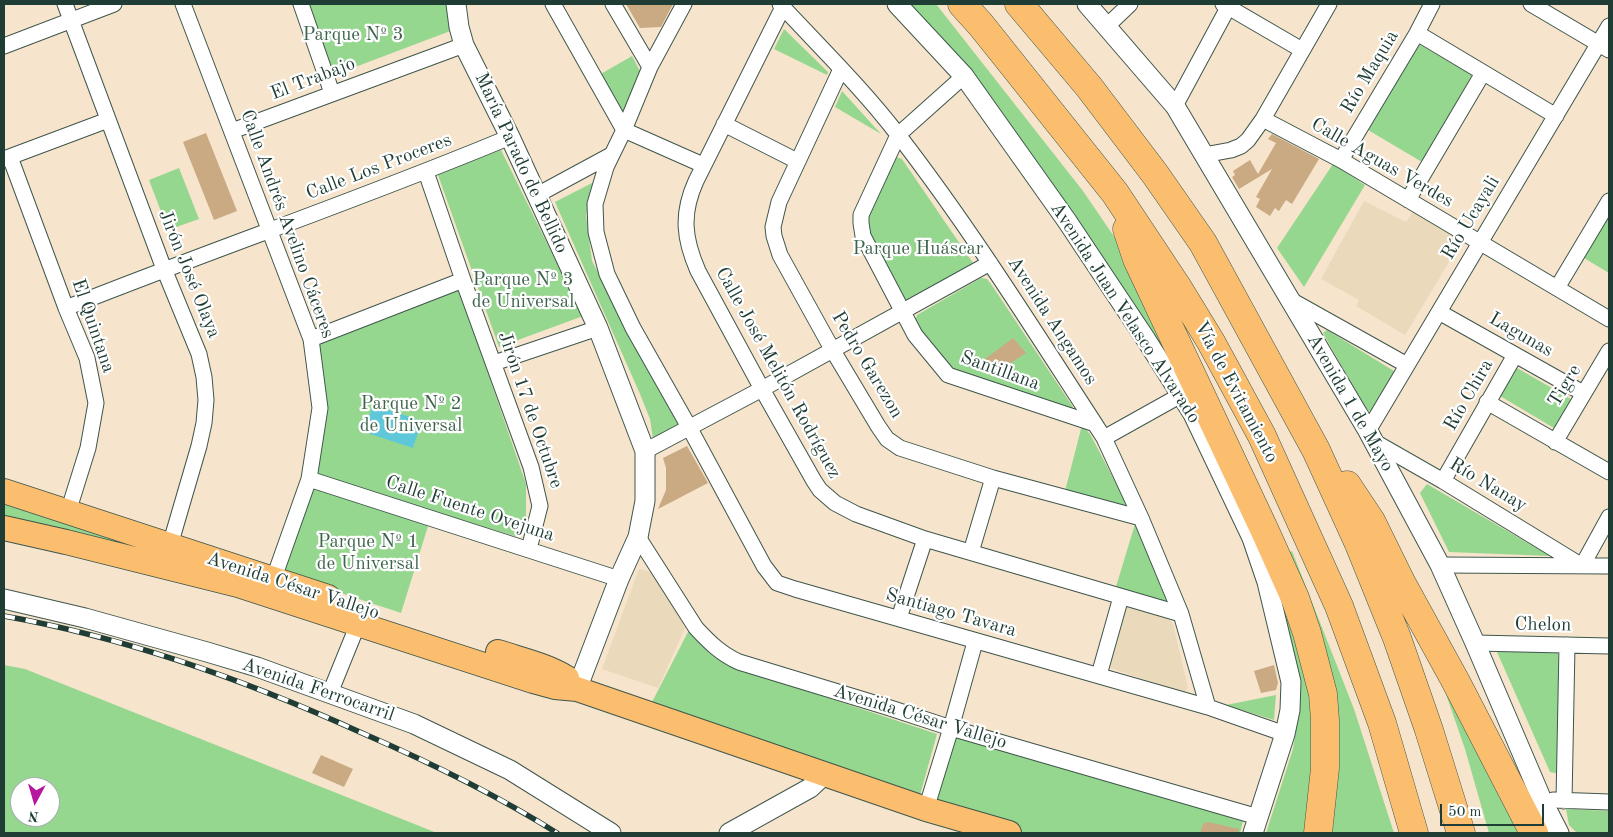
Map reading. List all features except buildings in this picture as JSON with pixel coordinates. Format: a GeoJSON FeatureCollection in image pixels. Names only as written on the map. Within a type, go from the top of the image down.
{"type":"FeatureCollection","features":[{"type":"Feature","properties":{"kind":"highway","name":"Vía de Evitamiento"},"geometry":{"type":"LineString","coordinates":[[962,4],[981,25],[1115,193],[1178,288],[1211,342],[1271,457],[1339,606],[1382,723],[1414,833]]}},
{"type":"Feature","properties":{"kind":"highway"},"geometry":{"type":"LineString","coordinates":[[1019,4],[1089,87],[1155,174],[1203,243],[1316,450],[1359,544],[1397,638],[1429,730],[1461,833]]}},
{"type":"Feature","properties":{"kind":"highway"},"geometry":{"type":"LineString","coordinates":[[1115,193],[1137,259],[1265,531],[1295,598],[1307,633],[1323,694],[1326,720],[1318,833]]}},
{"type":"Feature","properties":{"kind":"highway"},"geometry":{"type":"LineString","coordinates":[[1316,450],[1346,484],[1371,521],[1401,582],[1456,682],[1552,831]]}},
{"type":"Feature","properties":{"kind":"main road","name":"Avenida César Vallejo"},"geometry":{"type":"LineString","coordinates":[[4,491],[68,512],[238,585],[271,587],[410,624],[539,665],[569,679],[577,689]]}},
{"type":"Feature","properties":{"kind":"main road","name":"Avenida César Vallejo"},"geometry":{"type":"LineString","coordinates":[[4,528],[166,555]]}},
{"type":"Feature","properties":{"kind":"main road","name":"Avenida César Vallejo"},"geometry":{"type":"LineString","coordinates":[[271,587],[358,624],[533,681],[577,689],[926,809],[1009,833]]}},
{"type":"Feature","properties":{"kind":"street","name":"Jirón José Olaya"},"geometry":{"type":"LineString","coordinates":[[65,4],[164,269],[199,354],[204,377],[206,400],[204,423],[199,446],[166,555]]}},
{"type":"Feature","properties":{"kind":"street"},"geometry":{"type":"LineString","coordinates":[[4,46],[114,4]]}},
{"type":"Feature","properties":{"kind":"street","name":"Calle Andrés Avelino Cáceres"},"geometry":{"type":"LineString","coordinates":[[183,4],[311,339],[320,408],[309,479],[271,587]]}},
{"type":"Feature","properties":{"kind":"street"},"geometry":{"type":"LineString","coordinates":[[302,4],[332,93]]}},
{"type":"Feature","properties":{"kind":"street","name":"María Parado de Bellido"},"geometry":{"type":"LineString","coordinates":[[456,4],[464,45],[510,137],[598,328],[645,451],[645,501],[638,537],[619,579],[577,689]]}},
{"type":"Feature","properties":{"kind":"street"},"geometry":{"type":"LineString","coordinates":[[553,4],[624,130],[704,165]]}},
{"type":"Feature","properties":{"kind":"street"},"geometry":{"type":"LineString","coordinates":[[612,4],[650,67]]}},
{"type":"Feature","properties":{"kind":"street","name":"Santiago Tavara"},"geometry":{"type":"LineString","coordinates":[[684,4],[650,67],[624,130],[611,155],[595,204],[596,232],[607,274],[632,328],[689,427],[764,566],[777,582],[794,589],[899,618],[975,642],[1099,675],[1208,708],[1285,734]]}},
{"type":"Feature","properties":{"kind":"street","name":"Avenida Juan Velasco Alvarado"},"geometry":{"type":"LineString","coordinates":[[897,4],[964,76],[1067,221],[1145,338],[1193,414],[1252,538],[1268,582],[1290,682],[1290,710],[1285,734],[1255,825]]}},
{"type":"Feature","properties":{"kind":"street","name":"Avenida 1 de Mayo"},"geometry":{"type":"LineString","coordinates":[[1087,4],[1175,106],[1371,436],[1440,565],[1542,800],[1552,831]]}},
{"type":"Feature","properties":{"kind":"street"},"geometry":{"type":"LineString","coordinates":[[1107,26],[1130,4]]}},
{"type":"Feature","properties":{"kind":"street"},"geometry":{"type":"LineString","coordinates":[[1204,155],[1231,150],[1241,146],[1248,140],[1263,119],[1329,4]]}},
{"type":"Feature","properties":{"kind":"street","name":"Río Maquia"},"geometry":{"type":"LineString","coordinates":[[1341,160],[1417,33],[1432,4]]}},
{"type":"Feature","properties":{"kind":"street"},"geometry":{"type":"LineString","coordinates":[[1532,4],[1604,47]]}},
{"type":"Feature","properties":{"kind":"street","name":"Avenida Angamos"},"geometry":{"type":"LineString","coordinates":[[782,5],[898,135],[990,263],[1104,438],[1141,518],[1181,614],[1208,708]]}},
{"type":"Feature","properties":{"kind":"street","name":"Calle José Melitón Rodríguez"},"geometry":{"type":"LineString","coordinates":[[782,5],[690,193],[687,205],[686,231],[688,244],[698,271],[814,481],[827,497],[845,510],[925,539],[1181,614]]}},
{"type":"Feature","properties":{"kind":"street"},"geometry":{"type":"LineString","coordinates":[[1175,106],[1227,5],[1302,50]]}},
{"type":"Feature","properties":{"kind":"street","name":"Río Ucayali"},"geometry":{"type":"LineString","coordinates":[[1371,436],[1407,365],[1556,116],[1604,47],[1609,26]]}},
{"type":"Feature","properties":{"kind":"street"},"geometry":{"type":"LineString","coordinates":[[1417,33],[1556,116]]}},
{"type":"Feature","properties":{"kind":"street","name":"El Trabajo"},"geometry":{"type":"LineString","coordinates":[[232,131],[464,45]]}},
{"type":"Feature","properties":{"kind":"street","name":"Pedro Garezon"},"geometry":{"type":"LineString","coordinates":[[841,69],[797,161],[776,212],[773,227],[780,254],[832,349],[878,426],[887,439],[900,448],[994,478],[1141,518]]}},
{"type":"Feature","properties":{"kind":"street"},"geometry":{"type":"LineString","coordinates":[[1408,200],[1483,73]]}},
{"type":"Feature","properties":{"kind":"street","name":"Santillana"},"geometry":{"type":"LineString","coordinates":[[964,76],[898,135],[864,207],[861,223],[863,236],[915,335],[948,375],[1095,424]]}},
{"type":"Feature","properties":{"kind":"street","name":"Calle Aguas Verdes"},"geometry":{"type":"LineString","coordinates":[[1263,119],[1341,160],[1609,320]]}},
{"type":"Feature","properties":{"kind":"street"},"geometry":{"type":"LineString","coordinates":[[7,158],[108,120]]}},
{"type":"Feature","properties":{"kind":"street"},"geometry":{"type":"LineString","coordinates":[[724,124],[797,161]]}},
{"type":"Feature","properties":{"kind":"street","name":"Calle Los Proceres"},"geometry":{"type":"LineString","coordinates":[[66,308],[164,269],[426,172],[510,137]]}},
{"type":"Feature","properties":{"kind":"street"},"geometry":{"type":"LineString","coordinates":[[537,195],[611,155]]}},
{"type":"Feature","properties":{"kind":"street","name":"El Quintana"},"geometry":{"type":"LineString","coordinates":[[7,158],[87,358],[96,403],[88,448],[68,512]]}},
{"type":"Feature","properties":{"kind":"street","name":"Jirón 17 de Octubre"},"geometry":{"type":"LineString","coordinates":[[426,172],[531,467],[540,506],[530,549]]}},
{"type":"Feature","properties":{"kind":"street"},"geometry":{"type":"LineString","coordinates":[[1557,288],[1609,202]]}},
{"type":"Feature","properties":{"kind":"street"},"geometry":{"type":"LineString","coordinates":[[645,451],[762,389],[990,263]]}},
{"type":"Feature","properties":{"kind":"street"},"geometry":{"type":"LineString","coordinates":[[311,339],[463,280]]}},
{"type":"Feature","properties":{"kind":"street"},"geometry":{"type":"LineString","coordinates":[[1289,299],[1407,365]]}},
{"type":"Feature","properties":{"kind":"street","name":"Lagunas"},"geometry":{"type":"LineString","coordinates":[[1439,312],[1583,393]]}},
{"type":"Feature","properties":{"kind":"street"},"geometry":{"type":"LineString","coordinates":[[494,363],[598,328]]}},
{"type":"Feature","properties":{"kind":"street","name":"Tigre"},"geometry":{"type":"LineString","coordinates":[[1555,442],[1609,351]]}},
{"type":"Feature","properties":{"kind":"street","name":"Río Chira"},"geometry":{"type":"LineString","coordinates":[[1443,481],[1514,355]]}},
{"type":"Feature","properties":{"kind":"street"},"geometry":{"type":"LineString","coordinates":[[1104,438],[1181,395]]}},
{"type":"Feature","properties":{"kind":"street"},"geometry":{"type":"LineString","coordinates":[[1487,402],[1609,472]]}},
{"type":"Feature","properties":{"kind":"street","name":"Río Nanay"},"geometry":{"type":"LineString","coordinates":[[1371,436],[1582,566]]}},
{"type":"Feature","properties":{"kind":"street"},"geometry":{"type":"LineString","coordinates":[[971,552],[994,478]]}},
{"type":"Feature","properties":{"kind":"street","name":"Calle Fuente Ovejuna"},"geometry":{"type":"LineString","coordinates":[[309,479],[619,579]]}},
{"type":"Feature","properties":{"kind":"street"},"geometry":{"type":"LineString","coordinates":[[1582,566],[1609,517]]}},
{"type":"Feature","properties":{"kind":"street","name":"Avenida César Vallejo"},"geometry":{"type":"LineString","coordinates":[[638,537],[696,628],[726,656],[738,662],[887,707],[1255,825]]}},
{"type":"Feature","properties":{"kind":"street"},"geometry":{"type":"LineString","coordinates":[[899,618],[925,539]]}},
{"type":"Feature","properties":{"kind":"street"},"geometry":{"type":"LineString","coordinates":[[1440,565],[1609,566]]}},
{"type":"Feature","properties":{"kind":"street"},"geometry":{"type":"LineString","coordinates":[[1099,675],[1121,597]]}},
{"type":"Feature","properties":{"kind":"street","name":"Avenida Ferrocarril"},"geometry":{"type":"LineString","coordinates":[[4,600],[85,618],[257,667],[414,724],[510,770],[610,833]]}},
{"type":"Feature","properties":{"kind":"street"},"geometry":{"type":"LineString","coordinates":[[330,694],[358,624]]}},
{"type":"Feature","properties":{"kind":"street"},"geometry":{"type":"LineString","coordinates":[[926,809],[975,642]]}},
{"type":"Feature","properties":{"kind":"street","name":"Chelon"},"geometry":{"type":"LineString","coordinates":[[1475,643],[1609,646]]}},
{"type":"Feature","properties":{"kind":"street"},"geometry":{"type":"LineString","coordinates":[[1564,801],[1567,645]]}},
{"type":"Feature","properties":{"kind":"street"},"geometry":{"type":"LineString","coordinates":[[729,833],[810,788],[825,774]]}},
{"type":"Feature","properties":{"kind":"street"},"geometry":{"type":"LineString","coordinates":[[1542,800],[1609,802]]}},
{"type":"Feature","properties":{"kind":"shaded area"},"geometry":{"type":"Polygon","coordinates":[[[1364,201],[1406,222],[1414,210],[1463,239],[1405,335],[1356,306],[1359,300],[1321,279],[1364,201]]]}},
{"type":"Feature","properties":{"kind":"shaded area"},"geometry":{"type":"Polygon","coordinates":[[[639,569],[655,573],[685,628],[658,688],[602,669],[639,569]]]}},
{"type":"Feature","properties":{"kind":"shaded area"},"geometry":{"type":"Polygon","coordinates":[[[1124,604],[1169,619],[1173,624],[1188,688],[1183,693],[1108,667],[1124,604]]]}},
{"type":"Feature","properties":{"kind":"green space","name":"Parque Nº 3"},"geometry":{"type":"Polygon","coordinates":[[[309,4],[448,4],[453,30],[334,75],[309,4]]]}},
{"type":"Feature","properties":{"kind":"green space"},"geometry":{"type":"Polygon","coordinates":[[[909,4],[936,4],[1083,191],[1126,254],[1179,380],[909,4]]]}},
{"type":"Feature","properties":{"kind":"green space"},"geometry":{"type":"Polygon","coordinates":[[[784,29],[828,72],[827,75],[774,49],[784,29]]]}},
{"type":"Feature","properties":{"kind":"green space"},"geometry":{"type":"Polygon","coordinates":[[[1415,42],[1472,75],[1422,162],[1368,130],[1415,42]]]}},
{"type":"Feature","properties":{"kind":"green space"},"geometry":{"type":"Polygon","coordinates":[[[632,56],[643,77],[622,113],[599,75],[632,56]]]}},
{"type":"Feature","properties":{"kind":"green space"},"geometry":{"type":"Polygon","coordinates":[[[842,91],[881,134],[835,107],[842,91]]]}},
{"type":"Feature","properties":{"kind":"green space","name":"Parque Nº 3 de Universal"},"geometry":{"type":"Polygon","coordinates":[[[501,150],[583,316],[499,347],[438,175],[501,150]]]}},
{"type":"Feature","properties":{"kind":"green space","name":"Parque Huáscar"},"geometry":{"type":"Polygon","coordinates":[[[896,157],[902,159],[973,263],[904,303],[867,234],[867,214],[896,157]]]}},
{"type":"Feature","properties":{"kind":"green space"},"geometry":{"type":"Polygon","coordinates":[[[1333,164],[1365,185],[1304,287],[1277,248],[1333,164]]]}},
{"type":"Feature","properties":{"kind":"green space"},"geometry":{"type":"Polygon","coordinates":[[[179,168],[199,219],[168,230],[149,180],[179,168]]]}},
{"type":"Feature","properties":{"kind":"green space"},"geometry":{"type":"Polygon","coordinates":[[[594,182],[586,215],[592,261],[678,424],[653,439],[650,419],[640,394],[555,202],[594,182]]]}},
{"type":"Feature","properties":{"kind":"green space"},"geometry":{"type":"Polygon","coordinates":[[[1609,206],[1609,273],[1579,255],[1609,206]]]}},
{"type":"Feature","properties":{"kind":"green space"},"geometry":{"type":"Polygon","coordinates":[[[981,278],[987,279],[991,284],[1073,407],[1072,411],[953,373],[939,360],[915,321],[917,315],[981,278]]]}},
{"type":"Feature","properties":{"kind":"green space","name":"Parque Nº 2 de Universal"},"geometry":{"type":"Polygon","coordinates":[[[458,286],[526,484],[526,531],[518,537],[315,477],[318,339],[458,286]]]}},
{"type":"Feature","properties":{"kind":"green space"},"geometry":{"type":"Polygon","coordinates":[[[1327,330],[1394,371],[1373,411],[1367,411],[1323,333],[1327,330]]]}},
{"type":"Feature","properties":{"kind":"green space"},"geometry":{"type":"Polygon","coordinates":[[[1517,368],[1571,399],[1554,428],[1500,396],[1517,368]]]}},
{"type":"Feature","properties":{"kind":"green space"},"geometry":{"type":"Polygon","coordinates":[[[1082,425],[1090,434],[1129,508],[1065,491],[1082,425]]]}},
{"type":"Feature","properties":{"kind":"green space"},"geometry":{"type":"Polygon","coordinates":[[[1427,484],[1550,556],[1449,552],[1420,493],[1427,484]]]}},
{"type":"Feature","properties":{"kind":"green space","name":"Parque Nº 1 de Universal"},"geometry":{"type":"Polygon","coordinates":[[[315,488],[429,523],[401,613],[287,575],[284,569],[310,491],[315,488]]]}},
{"type":"Feature","properties":{"kind":"green space"},"geometry":{"type":"Polygon","coordinates":[[[4,499],[157,548],[155,555],[4,522],[4,499]]]}},
{"type":"Feature","properties":{"kind":"green space"},"geometry":{"type":"Polygon","coordinates":[[[1135,524],[1140,526],[1169,597],[1160,604],[1115,590],[1135,524]]]}},
{"type":"Feature","properties":{"kind":"green space"},"geometry":{"type":"Polygon","coordinates":[[[1292,551],[1354,709],[1394,833],[1325,833],[1332,753],[1282,555],[1292,551]]]}},
{"type":"Feature","properties":{"kind":"green space"},"geometry":{"type":"Polygon","coordinates":[[[1280,590],[1311,675],[1312,796],[1309,833],[1266,833],[1293,749],[1301,697],[1280,590]]]}},
{"type":"Feature","properties":{"kind":"green space"},"geometry":{"type":"Polygon","coordinates":[[[689,630],[709,653],[723,663],[937,734],[920,795],[650,706],[689,630]]]}},
{"type":"Feature","properties":{"kind":"green space"},"geometry":{"type":"Polygon","coordinates":[[[1558,651],[1559,774],[1550,772],[1497,652],[1558,651]]]}},
{"type":"Feature","properties":{"kind":"green space"},"geometry":{"type":"Polygon","coordinates":[[[4,665],[25,669],[437,833],[4,833],[4,665]]]}},
{"type":"Feature","properties":{"kind":"green space"},"geometry":{"type":"Polygon","coordinates":[[[1440,677],[1523,833],[1489,833],[1465,749],[1440,677]]]}},
{"type":"Feature","properties":{"kind":"green space"},"geometry":{"type":"Polygon","coordinates":[[[1276,695],[1274,720],[1226,705],[1276,695]]]}},
{"type":"Feature","properties":{"kind":"green space"},"geometry":{"type":"Polygon","coordinates":[[[958,734],[1243,821],[1240,833],[1026,833],[938,808],[934,805],[954,735],[958,734]]]}},
{"type":"Feature","properties":{"kind":"green space"},"geometry":{"type":"Polygon","coordinates":[[[1566,809],[1609,811],[1609,833],[1577,833],[1569,825],[1566,809]]]}},
{"type":"Feature","properties":{"kind":"water"},"geometry":{"type":"Polygon","coordinates":[[[373,405],[422,421],[413,448],[364,432],[373,405]]]}},
{"type":"Feature","properties":{"kind":"railway"},"geometry":{"type":"LineString","coordinates":[[4,616],[50,625],[142,649],[187,663],[275,696],[437,767],[510,805],[557,833]]}}]}
